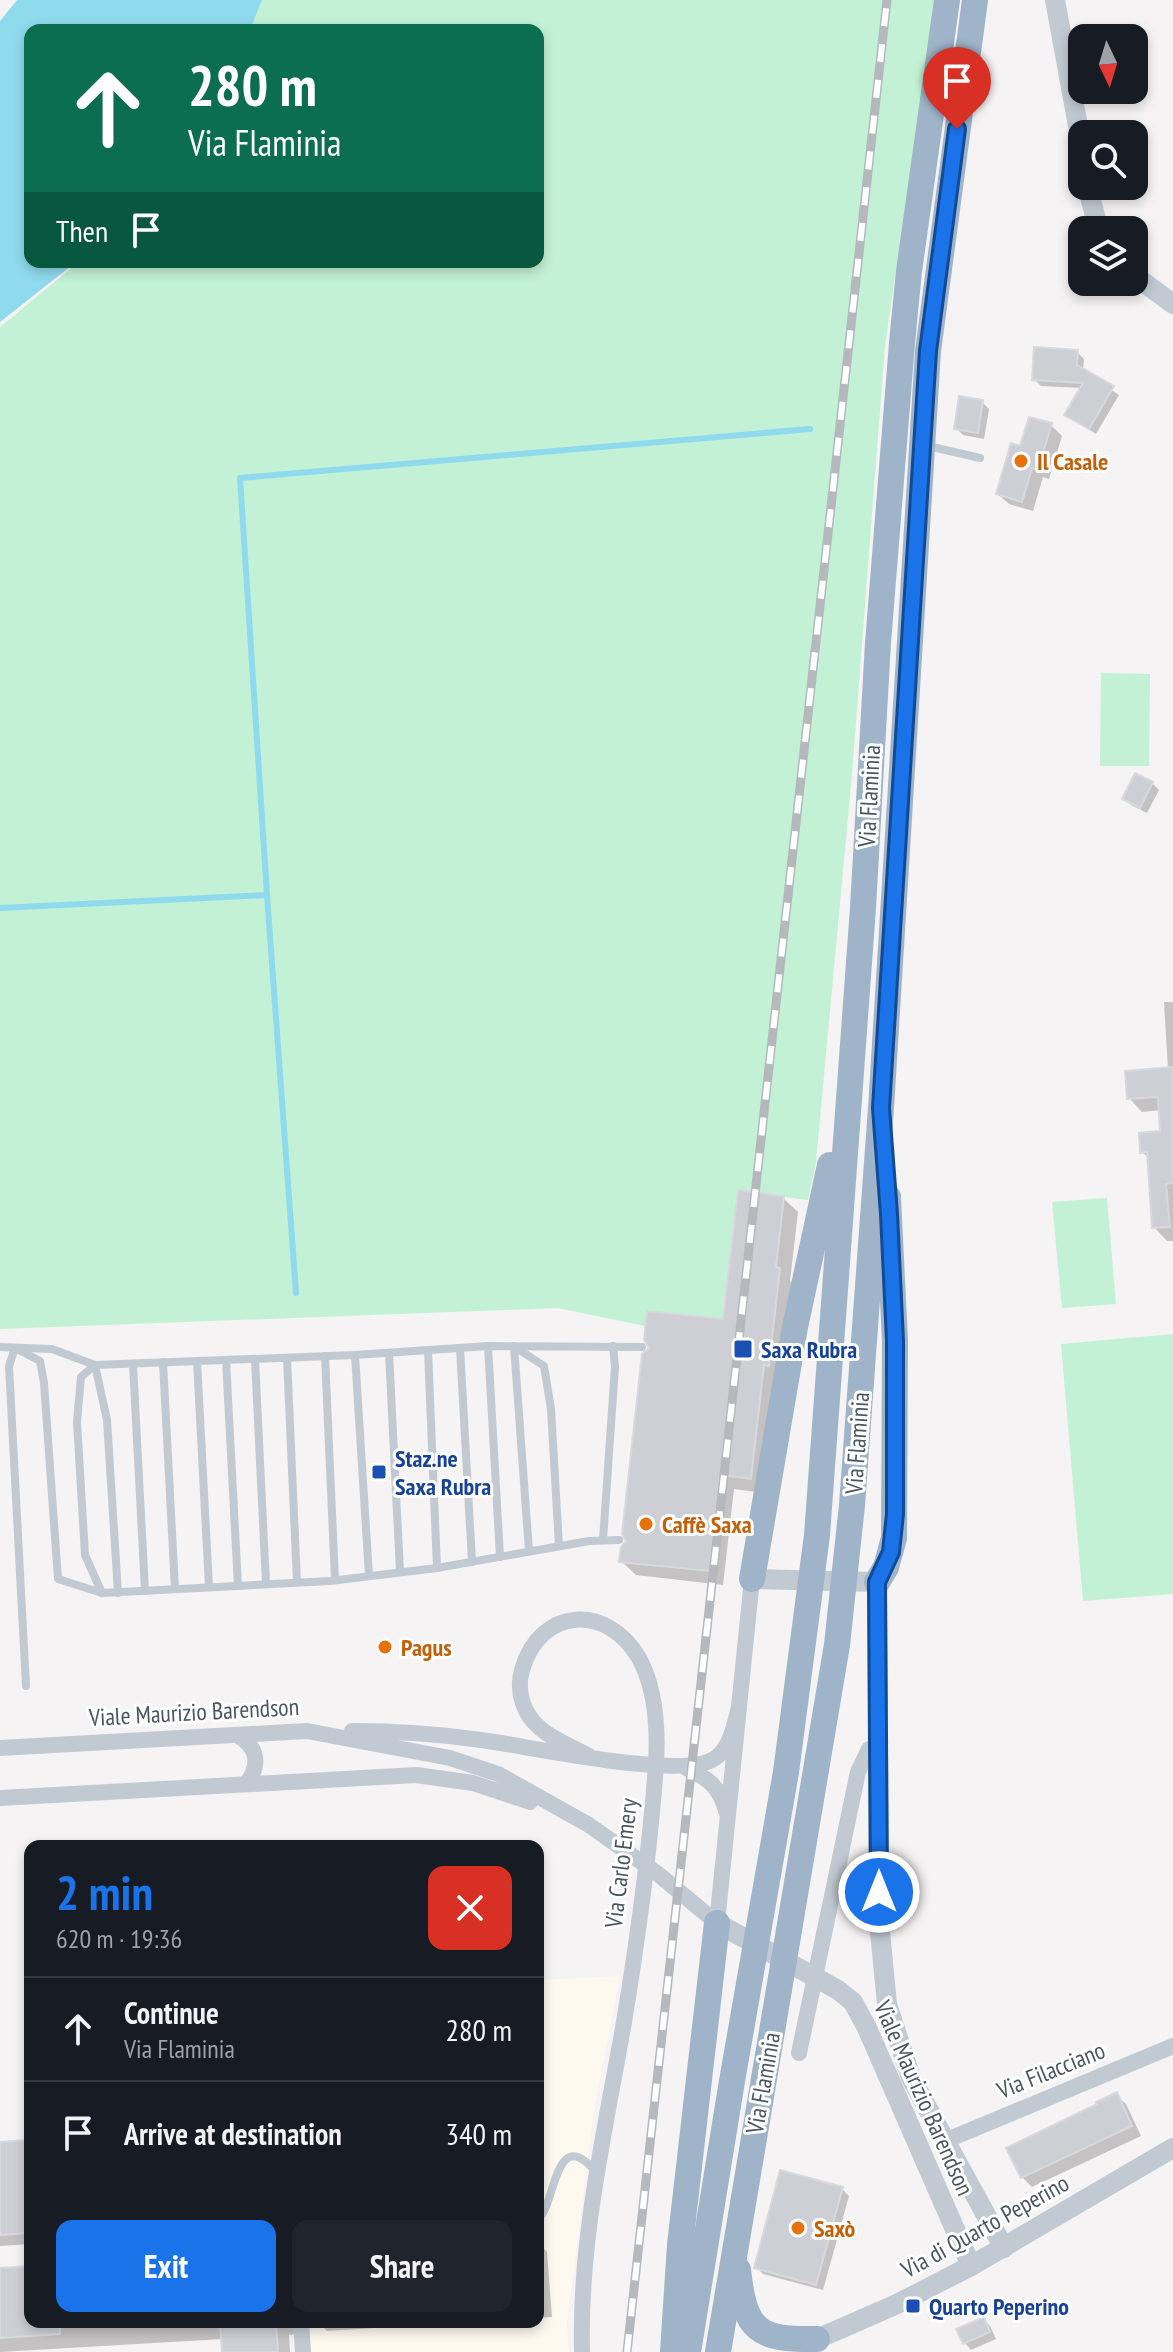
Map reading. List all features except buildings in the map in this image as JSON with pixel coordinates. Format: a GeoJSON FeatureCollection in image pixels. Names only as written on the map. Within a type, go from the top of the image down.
{"type":"FeatureCollection","features":[{"type":"Feature","properties":{"kind":"highway","name":"Via Flaminia"},"geometry":{"type":"LineString","coordinates":[[688,2352],[773,1854],[799,1685],[819,1506],[863,908],[878,643],[902,343],[909,271],[947,0]]}},
{"type":"Feature","properties":{"kind":"highway","name":"Via Flaminia"},"geometry":{"type":"LineString","coordinates":[[718,2352],[837,1645],[852,1505],[881,1108],[928,351],[975,0]]}},
{"type":"Feature","properties":{"kind":"highway"},"geometry":{"type":"LineString","coordinates":[[752,1579],[795,1327],[849,1079]]}},
{"type":"Feature","properties":{"kind":"highway"},"geometry":{"type":"LineString","coordinates":[[877,1582],[891,1552],[895,1514],[895,1341],[881,1108]]}},
{"type":"Feature","properties":{"kind":"highway"},"geometry":{"type":"LineString","coordinates":[[673,2352],[678,2258],[717,1923]]}},
{"type":"Feature","properties":{"kind":"highway"},"geometry":{"type":"LineString","coordinates":[[736,2240],[741,2292],[747,2313],[756,2326],[778,2338],[809,2346]]}},
{"type":"Feature","properties":{"kind":"street"},"geometry":{"type":"LineString","coordinates":[[1055,0],[1077,120]]}},
{"type":"Feature","properties":{"kind":"street"},"geometry":{"type":"LineString","coordinates":[[1148,285],[1173,304]]}},
{"type":"Feature","properties":{"kind":"street"},"geometry":{"type":"LineString","coordinates":[[717,1923],[752,1579],[877,1582],[879,1921],[886,1994],[893,2026],[911,2078],[1004,2248]]}},
{"type":"Feature","properties":{"kind":"street","name":"Via Carlo Emery"},"geometry":{"type":"LineString","coordinates":[[582,2352],[585,2275],[597,2173],[604,2119],[624,2023],[651,1836],[657,1737],[651,1692],[637,1655],[616,1631],[601,1622],[585,1619],[561,1623],[545,1632],[526,1657],[520,1687],[524,1707],[535,1724],[589,1756]]}},
{"type":"Feature","properties":{"kind":"street"},"geometry":{"type":"LineString","coordinates":[[307,1731],[404,1733],[478,1739],[686,1768],[709,1762],[724,1751],[739,1707]]}},
{"type":"Feature","properties":{"kind":"street","name":"Viale Maurizio Barendson"},"geometry":{"type":"LineString","coordinates":[[0,1748],[307,1731],[427,1753],[498,1774],[589,1825],[658,1874],[717,1923],[838,1990],[853,2002],[971,2266]]}},
{"type":"Feature","properties":{"kind":"street"},"geometry":{"type":"LineString","coordinates":[[237,1735],[249,1742],[256,1756],[255,1767],[246,1784]]}},
{"type":"Feature","properties":{"kind":"street"},"geometry":{"type":"LineString","coordinates":[[799,2053],[858,1772],[869,1749],[878,1746]]}},
{"type":"Feature","properties":{"kind":"street"},"geometry":{"type":"LineString","coordinates":[[686,1768],[713,1783],[721,1794],[729,1821]]}},
{"type":"Feature","properties":{"kind":"street","name":"Viale Maurizio Barendson"},"geometry":{"type":"LineString","coordinates":[[0,1798],[426,1775],[499,1790],[566,1814]]}},
{"type":"Feature","properties":{"kind":"street","name":"Via Filacciano"},"geometry":{"type":"LineString","coordinates":[[947,2140],[1173,2046]]}},
{"type":"Feature","properties":{"kind":"street","name":"Via di Quarto Peperino"},"geometry":{"type":"LineString","coordinates":[[809,2346],[971,2266],[1173,2148]]}},
{"type":"Feature","properties":{"kind":"street"},"geometry":{"type":"LineString","coordinates":[[301,2328],[303,2352]]}},
{"type":"Feature","properties":{"kind":"lane"},"geometry":{"type":"LineString","coordinates":[[923,445],[980,458]]}},
{"type":"Feature","properties":{"kind":"lane"},"geometry":{"type":"LineString","coordinates":[[488,1346],[500,1557]]}},
{"type":"Feature","properties":{"kind":"lane"},"geometry":{"type":"LineString","coordinates":[[0,1347],[52,1349],[95,1365],[355,1355],[488,1346],[642,1347]]}},
{"type":"Feature","properties":{"kind":"lane"},"geometry":{"type":"LineString","coordinates":[[514,1346],[544,1366],[551,1409],[559,1546]]}},
{"type":"Feature","properties":{"kind":"lane"},"geometry":{"type":"LineString","coordinates":[[514,1346],[529,1551]]}},
{"type":"Feature","properties":{"kind":"lane"},"geometry":{"type":"LineString","coordinates":[[603,1540],[615,1367],[613,1346]]}},
{"type":"Feature","properties":{"kind":"lane"},"geometry":{"type":"LineString","coordinates":[[15,1348],[40,1361],[58,1579],[102,1593],[335,1580],[437,1568],[559,1546],[619,1540]]}},
{"type":"Feature","properties":{"kind":"lane"},"geometry":{"type":"LineString","coordinates":[[15,1348],[9,1366],[26,1686]]}},
{"type":"Feature","properties":{"kind":"lane"},"geometry":{"type":"LineString","coordinates":[[460,1348],[472,1562]]}},
{"type":"Feature","properties":{"kind":"lane"},"geometry":{"type":"LineString","coordinates":[[428,1350],[437,1568]]}},
{"type":"Feature","properties":{"kind":"lane"},"geometry":{"type":"LineString","coordinates":[[389,1353],[400,1572]]}},
{"type":"Feature","properties":{"kind":"lane"},"geometry":{"type":"LineString","coordinates":[[355,1355],[369,1576]]}},
{"type":"Feature","properties":{"kind":"lane"},"geometry":{"type":"LineString","coordinates":[[325,1356],[335,1580]]}},
{"type":"Feature","properties":{"kind":"lane"},"geometry":{"type":"LineString","coordinates":[[287,1358],[297,1582]]}},
{"type":"Feature","properties":{"kind":"lane"},"geometry":{"type":"LineString","coordinates":[[255,1359],[266,1584]]}},
{"type":"Feature","properties":{"kind":"lane"},"geometry":{"type":"LineString","coordinates":[[226,1360],[238,1586]]}},
{"type":"Feature","properties":{"kind":"lane"},"geometry":{"type":"LineString","coordinates":[[197,1361],[209,1587]]}},
{"type":"Feature","properties":{"kind":"lane"},"geometry":{"type":"LineString","coordinates":[[163,1362],[175,1589]]}},
{"type":"Feature","properties":{"kind":"lane"},"geometry":{"type":"LineString","coordinates":[[133,1364],[145,1591]]}},
{"type":"Feature","properties":{"kind":"lane"},"geometry":{"type":"LineString","coordinates":[[95,1365],[107,1420],[118,1593]]}},
{"type":"Feature","properties":{"kind":"lane"},"geometry":{"type":"LineString","coordinates":[[95,1365],[81,1377],[77,1422],[85,1555],[102,1593]]}},
{"type":"Feature","properties":{"kind":"lane"},"geometry":{"type":"LineString","coordinates":[[544,2212],[561,2164],[569,2158],[585,2160],[597,2173]]}},
{"type":"Feature","properties":{"kind":"shaded area"},"geometry":{"type":"Polygon","coordinates":[[[620,1976],[594,2111],[567,2324],[569,2352],[310,2352],[308,2328],[544,2328],[544,1980],[620,1976]]]}},
{"type":"Feature","properties":{"kind":"green space"},"geometry":{"type":"Polygon","coordinates":[[[262,0],[935,0],[885,346],[852,774],[816,1162],[808,1200],[738,1191],[723,1319],[647,1311],[645,1326],[558,1308],[0,1329],[0,327],[72,268],[544,268],[544,24],[252,24],[262,0]]]}},
{"type":"Feature","properties":{"kind":"green space"},"geometry":{"type":"Polygon","coordinates":[[[1101,673],[1150,674],[1149,766],[1100,766],[1101,673]]]}},
{"type":"Feature","properties":{"kind":"green space"},"geometry":{"type":"Polygon","coordinates":[[[1107,1198],[1116,1304],[1062,1308],[1052,1202],[1107,1198]]]}},
{"type":"Feature","properties":{"kind":"green space"},"geometry":{"type":"Polygon","coordinates":[[[1173,1334],[1173,1594],[1083,1601],[1061,1344],[1173,1334]]]}},
{"type":"Feature","properties":{"kind":"water"},"geometry":{"type":"Polygon","coordinates":[[[17,0],[262,0],[252,24],[24,24],[24,268],[68,268],[0,322],[0,21],[17,0]]]}},
{"type":"Feature","properties":{"kind":"waterway"},"geometry":{"type":"LineString","coordinates":[[267,895],[240,478],[810,429]]}},
{"type":"Feature","properties":{"kind":"waterway"},"geometry":{"type":"LineString","coordinates":[[0,908],[267,895],[296,1293]]}},
{"type":"Feature","properties":{"kind":"railway"},"geometry":{"type":"LineString","coordinates":[[627,2352],[887,0]]}},
{"type":"Feature","properties":{"kind":"place","name":"Il Casale"},"geometry":{"type":"Point","coordinates":[1021,461]}},
{"type":"Feature","properties":{"kind":"place","name":"Saxa Rubra"},"geometry":{"type":"Point","coordinates":[743,1349]}},
{"type":"Feature","properties":{"kind":"place","name":"Staz.ne Saxa Rubra"},"geometry":{"type":"Point","coordinates":[379,1472]}},
{"type":"Feature","properties":{"kind":"place","name":"Caffè Saxa"},"geometry":{"type":"Point","coordinates":[646,1524]}},
{"type":"Feature","properties":{"kind":"place","name":"Pagus"},"geometry":{"type":"Point","coordinates":[385,1647]}},
{"type":"Feature","properties":{"kind":"place","name":"Saxò"},"geometry":{"type":"Point","coordinates":[798,2228]}},
{"type":"Feature","properties":{"kind":"place","name":"Quarto Peperino"},"geometry":{"type":"Point","coordinates":[913,2306]}},
{"type":"Feature","properties":{"kind":"route"},"geometry":{"type":"LineString","coordinates":[[879,1892],[877,1582],[891,1552],[895,1514],[895,1341],[881,1108],[928,351],[957,129]]}}]}
